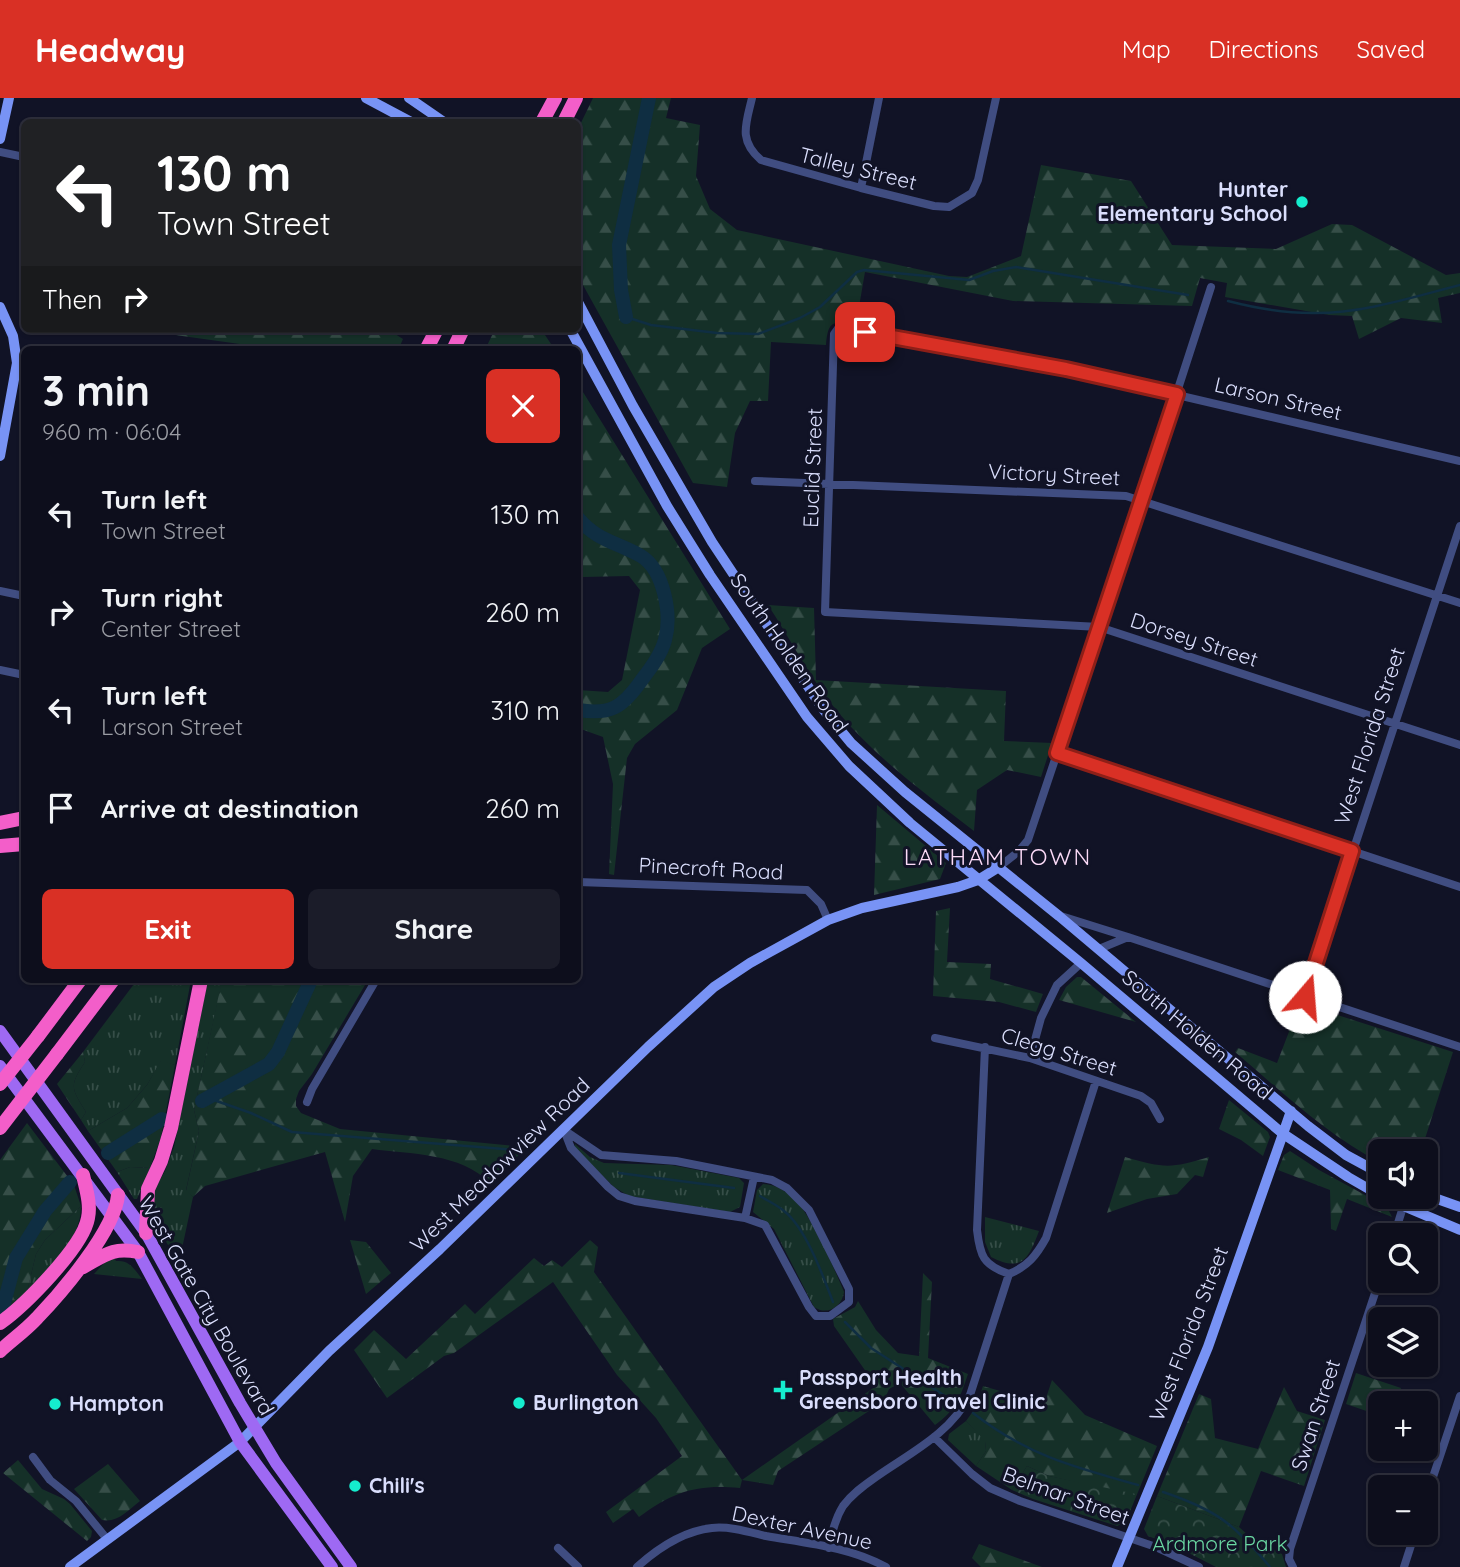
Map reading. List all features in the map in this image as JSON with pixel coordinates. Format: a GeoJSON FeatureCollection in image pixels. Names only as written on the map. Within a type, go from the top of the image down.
{"type":"FeatureCollection","features":[{"type":"Feature","properties":{"kind":"highway"},"geometry":{"type":"LineString","coordinates":[[544,119],[555,98]]}},
{"type":"Feature","properties":{"kind":"highway"},"geometry":{"type":"LineString","coordinates":[[566,119],[576,98]]}},
{"type":"Feature","properties":{"kind":"highway"},"geometry":{"type":"LineString","coordinates":[[0,823],[21,819]]}},
{"type":"Feature","properties":{"kind":"highway"},"geometry":{"type":"LineString","coordinates":[[0,845],[21,844]]}},
{"type":"Feature","properties":{"kind":"highway"},"geometry":{"type":"LineString","coordinates":[[70,995],[73,983]]}},
{"type":"Feature","properties":{"kind":"highway"},"geometry":{"type":"LineString","coordinates":[[0,1084],[78,983]]}},
{"type":"Feature","properties":{"kind":"highway"},"geometry":{"type":"LineString","coordinates":[[0,1128],[111,983]]}},
{"type":"Feature","properties":{"kind":"highway"},"geometry":{"type":"LineString","coordinates":[[146,1233],[148,1189],[161,1161],[171,1128],[200,983]]}},
{"type":"Feature","properties":{"kind":"highway"},"geometry":{"type":"LineString","coordinates":[[0,1323],[50,1276],[82,1236],[88,1221],[89,1207],[83,1175]]}},
{"type":"Feature","properties":{"kind":"highway"},"geometry":{"type":"LineString","coordinates":[[0,1351],[38,1317],[78,1270],[113,1216],[118,1195]]}},
{"type":"Feature","properties":{"kind":"highway"},"geometry":{"type":"LineString","coordinates":[[78,1270],[114,1250],[138,1252]]}},
{"type":"Feature","properties":{"kind":"main road"},"geometry":{"type":"LineString","coordinates":[[0,139],[9,98]]}},
{"type":"Feature","properties":{"kind":"main road"},"geometry":{"type":"LineString","coordinates":[[366,98],[405,119]]}},
{"type":"Feature","properties":{"kind":"main road"},"geometry":{"type":"LineString","coordinates":[[409,98],[440,119]]}},
{"type":"Feature","properties":{"kind":"main road"},"geometry":{"type":"LineString","coordinates":[[0,307],[13,336],[17,363],[0,456]]}},
{"type":"Feature","properties":{"kind":"main road","name":"South Holden Road"},"geometry":{"type":"LineString","coordinates":[[581,307],[691,508],[823,709],[851,743],[874,765],[1291,1111],[1346,1155],[1368,1167]]}},
{"type":"Feature","properties":{"kind":"main road","name":"South Holden Road"},"geometry":{"type":"LineString","coordinates":[[581,351],[667,506],[710,575],[807,717],[849,766],[978,880],[1081,962],[1282,1133],[1368,1189]]}},
{"type":"Feature","properties":{"kind":"main road","name":"West Meadowview Road"},"geometry":{"type":"LineString","coordinates":[[70,1567],[240,1442],[330,1352],[714,987],[828,920],[862,908],[951,889],[978,880],[999,867]]}},
{"type":"Feature","properties":{"kind":"main road","name":"West Gate City Boulevard"},"geometry":{"type":"LineString","coordinates":[[0,1031],[146,1233],[276,1463],[351,1567]]}},
{"type":"Feature","properties":{"kind":"main road","name":"West Gate City Boulevard"},"geometry":{"type":"LineString","coordinates":[[0,1066],[138,1252],[240,1442],[332,1567]]}},
{"type":"Feature","properties":{"kind":"main road","name":"West Florida Street"},"geometry":{"type":"LineString","coordinates":[[1117,1567],[1208,1347],[1291,1111]]}},
{"type":"Feature","properties":{"kind":"main road"},"geometry":{"type":"LineString","coordinates":[[1438,1199],[1460,1207]]}},
{"type":"Feature","properties":{"kind":"main road","name":"South Holden Road"},"geometry":{"type":"LineString","coordinates":[[1408,1209],[1460,1230]]}},
{"type":"Feature","properties":{"kind":"street","name":"Talley Street"},"geometry":{"type":"LineString","coordinates":[[752,98],[745,139],[750,150],[761,160],[861,188],[934,206],[949,207],[972,192],[978,180],[996,98]]}},
{"type":"Feature","properties":{"kind":"street"},"geometry":{"type":"LineString","coordinates":[[861,188],[879,98]]}},
{"type":"Feature","properties":{"kind":"street"},"geometry":{"type":"LineString","coordinates":[[0,152],[21,156]]}},
{"type":"Feature","properties":{"kind":"street"},"geometry":{"type":"LineString","coordinates":[[999,867],[1028,840],[1211,287]]}},
{"type":"Feature","properties":{"kind":"street","name":"Larson Street"},"geometry":{"type":"LineString","coordinates":[[839,327],[1066,369],[1460,461]]}},
{"type":"Feature","properties":{"kind":"street","name":"Euclid Street"},"geometry":{"type":"LineString","coordinates":[[825,612],[834,334],[839,327]]}},
{"type":"Feature","properties":{"kind":"street","name":"Victory Street"},"geometry":{"type":"LineString","coordinates":[[755,481],[1126,496],[1460,603]]}},
{"type":"Feature","properties":{"kind":"street","name":"West Florida Street"},"geometry":{"type":"LineString","coordinates":[[1305,997],[1460,526]]}},
{"type":"Feature","properties":{"kind":"street"},"geometry":{"type":"LineString","coordinates":[[0,591],[21,595]]}},
{"type":"Feature","properties":{"kind":"street","name":"Dorsey Street"},"geometry":{"type":"LineString","coordinates":[[825,612],[1099,626],[1460,745]]}},
{"type":"Feature","properties":{"kind":"street"},"geometry":{"type":"LineString","coordinates":[[0,670],[21,674]]}},
{"type":"Feature","properties":{"kind":"street"},"geometry":{"type":"LineString","coordinates":[[1057,753],[1460,887]]}},
{"type":"Feature","properties":{"kind":"street","name":"Pinecroft Road"},"geometry":{"type":"LineString","coordinates":[[581,882],[807,890],[821,904],[828,920]]}},
{"type":"Feature","properties":{"kind":"street"},"geometry":{"type":"LineString","coordinates":[[1059,916],[1460,1047]]}},
{"type":"Feature","properties":{"kind":"street"},"geometry":{"type":"LineString","coordinates":[[1099,949],[1128,937]]}},
{"type":"Feature","properties":{"kind":"street"},"geometry":{"type":"LineString","coordinates":[[1030,1058],[1041,1018],[1058,985],[1081,962]]}},
{"type":"Feature","properties":{"kind":"street"},"geometry":{"type":"LineString","coordinates":[[307,1102],[374,983]]}},
{"type":"Feature","properties":{"kind":"street","name":"Clegg Street"},"geometry":{"type":"LineString","coordinates":[[935,1038],[1030,1058],[1140,1096],[1152,1103],[1160,1119]]}},
{"type":"Feature","properties":{"kind":"street"},"geometry":{"type":"LineString","coordinates":[[985,1047],[976,1230],[979,1251],[987,1263],[1009,1274],[1035,1258],[1045,1238],[1096,1081]]}},
{"type":"Feature","properties":{"kind":"street"},"geometry":{"type":"LineString","coordinates":[[564,1130],[579,1138],[594,1152],[608,1156],[662,1159],[780,1184],[804,1203],[849,1289],[850,1297],[845,1306],[830,1316],[816,1316],[765,1225],[619,1196],[571,1148],[564,1130]]}},
{"type":"Feature","properties":{"kind":"street"},"geometry":{"type":"LineString","coordinates":[[745,1219],[754,1177]]}},
{"type":"Feature","properties":{"kind":"street"},"geometry":{"type":"LineString","coordinates":[[829,1548],[832,1530],[843,1507],[856,1491],[934,1437],[961,1412],[970,1395],[1009,1274]]}},
{"type":"Feature","properties":{"kind":"street","name":"Swan Street"},"geometry":{"type":"LineString","coordinates":[[1293,1567],[1289,1559],[1290,1549],[1375,1293]]}},
{"type":"Feature","properties":{"kind":"street"},"geometry":{"type":"LineString","coordinates":[[1434,1475],[1460,1396]]}},
{"type":"Feature","properties":{"kind":"street","name":"Belmar Street"},"geometry":{"type":"LineString","coordinates":[[934,1437],[990,1488],[1020,1501],[1130,1537],[1199,1567]]}},
{"type":"Feature","properties":{"kind":"street"},"geometry":{"type":"LineString","coordinates":[[33,1457],[50,1480],[76,1501],[107,1539]]}},
{"type":"Feature","properties":{"kind":"street","name":"Dexter Avenue"},"geometry":{"type":"LineString","coordinates":[[637,1567],[673,1540],[714,1527],[829,1548],[858,1555],[886,1567]]}},
{"type":"Feature","properties":{"kind":"street"},"geometry":{"type":"LineString","coordinates":[[1404,1567],[1411,1545]]}},
{"type":"Feature","properties":{"kind":"street"},"geometry":{"type":"LineString","coordinates":[[558,1548],[578,1567]]}},
{"type":"Feature","properties":{"kind":"green space"},"geometry":{"type":"Polygon","coordinates":[[[593,98],[671,98],[666,118],[700,125],[696,176],[710,209],[737,230],[949,276],[967,277],[1021,256],[1041,165],[1131,181],[1172,245],[1276,249],[1332,224],[1352,225],[1446,275],[1460,273],[1460,293],[1438,298],[1442,323],[1401,318],[1359,339],[1352,316],[1329,315],[1225,297],[1227,283],[1200,278],[1192,306],[1013,301],[865,272],[856,324],[833,324],[828,331],[826,345],[771,342],[768,401],[750,401],[735,433],[727,487],[693,483],[581,281],[581,123],[593,98]]]}},
{"type":"Feature","properties":{"kind":"green space"},"geometry":{"type":"Polygon","coordinates":[[[161,333],[393,333],[403,339],[400,346],[254,346],[161,333]]]}},
{"type":"Feature","properties":{"kind":"green space"},"geometry":{"type":"Polygon","coordinates":[[[493,333],[544,333],[552,346],[487,346],[493,333]]]}},
{"type":"Feature","properties":{"kind":"green space"},"geometry":{"type":"Polygon","coordinates":[[[581,389],[730,629],[702,648],[677,710],[635,744],[627,758],[614,875],[609,874],[613,784],[603,737],[581,729],[581,690],[608,692],[622,680],[640,590],[629,576],[582,577],[581,389]]]}},
{"type":"Feature","properties":{"kind":"green space"},"geometry":{"type":"Polygon","coordinates":[[[768,605],[814,608],[816,680],[1006,691],[1004,741],[1052,743],[1041,777],[1007,770],[977,790],[974,831],[903,775],[853,729],[819,687],[768,605]]]}},
{"type":"Feature","properties":{"kind":"green space"},"geometry":{"type":"Polygon","coordinates":[[[877,805],[946,863],[940,879],[874,895],[877,805]]]}},
{"type":"Feature","properties":{"kind":"green space"},"geometry":{"type":"Polygon","coordinates":[[[950,908],[947,962],[991,964],[990,979],[1043,994],[1036,1012],[999,1002],[933,996],[936,911],[950,908]]]}},
{"type":"Feature","properties":{"kind":"green space"},"geometry":{"type":"Polygon","coordinates":[[[1077,977],[1081,977],[1136,1022],[1059,1000],[1066,987],[1077,977]]]}},
{"type":"Feature","properties":{"kind":"green space"},"geometry":{"type":"Polygon","coordinates":[[[135,983],[190,983],[175,1065],[161,1061],[147,1085],[127,1108],[88,1131],[81,1120],[86,1112],[74,1087],[76,1077],[85,1062],[83,1052],[135,983]]]}},
{"type":"Feature","properties":{"kind":"green space"},"geometry":{"type":"Polygon","coordinates":[[[207,983],[222,983],[194,1110],[199,1131],[186,1190],[193,1197],[180,1258],[176,1259],[156,1224],[151,1196],[174,1147],[207,983]]]}},
{"type":"Feature","properties":{"kind":"green space"},"geometry":{"type":"Polygon","coordinates":[[[221,983],[366,983],[299,1091],[296,1106],[301,1113],[340,1129],[514,1146],[524,1150],[490,1183],[478,1173],[450,1160],[372,1149],[353,1176],[345,1222],[325,1152],[205,1186],[193,1197],[186,1191],[199,1131],[194,1110],[221,983]]]}},
{"type":"Feature","properties":{"kind":"green space"},"geometry":{"type":"Polygon","coordinates":[[[1300,1003],[1453,1052],[1425,1139],[1368,1139],[1368,1156],[1323,1126],[1235,1052],[1238,1048],[1277,1063],[1300,1003]]]}},
{"type":"Feature","properties":{"kind":"green space"},"geometry":{"type":"Polygon","coordinates":[[[83,1052],[85,1062],[74,1082],[77,1097],[86,1112],[81,1120],[57,1084],[83,1052]]]}},
{"type":"Feature","properties":{"kind":"green space"},"geometry":{"type":"Polygon","coordinates":[[[161,1060],[175,1065],[161,1137],[150,1168],[130,1167],[117,1172],[88,1131],[127,1108],[147,1085],[161,1060]]]}},
{"type":"Feature","properties":{"kind":"green space"},"geometry":{"type":"Polygon","coordinates":[[[1229,1100],[1268,1132],[1270,1137],[1263,1156],[1241,1140],[1219,1129],[1229,1100]]]}},
{"type":"Feature","properties":{"kind":"green space"},"geometry":{"type":"Polygon","coordinates":[[[27,1123],[74,1185],[81,1206],[45,1240],[36,1254],[27,1292],[0,1317],[0,1160],[27,1123]]]}},
{"type":"Feature","properties":{"kind":"green space"},"geometry":{"type":"Polygon","coordinates":[[[575,1144],[590,1157],[604,1163],[671,1165],[739,1178],[744,1183],[740,1207],[730,1212],[629,1196],[614,1187],[574,1147],[575,1144]]]}},
{"type":"Feature","properties":{"kind":"green space"},"geometry":{"type":"Polygon","coordinates":[[[1290,1151],[1368,1197],[1368,1207],[1347,1199],[1336,1231],[1331,1229],[1330,1190],[1278,1170],[1284,1155],[1290,1151]]]}},
{"type":"Feature","properties":{"kind":"green space"},"geometry":{"type":"Polygon","coordinates":[[[1125,1157],[1167,1166],[1209,1157],[1203,1177],[1195,1175],[1177,1194],[1147,1199],[1107,1213],[1125,1157]]]}},
{"type":"Feature","properties":{"kind":"green space"},"geometry":{"type":"Polygon","coordinates":[[[130,1167],[150,1168],[137,1199],[134,1199],[117,1172],[130,1167]]]}},
{"type":"Feature","properties":{"kind":"green space"},"geometry":{"type":"Polygon","coordinates":[[[763,1184],[777,1187],[790,1195],[803,1210],[844,1292],[837,1306],[824,1311],[814,1307],[774,1229],[753,1212],[757,1190],[763,1184]]]}},
{"type":"Feature","properties":{"kind":"green space"},"geometry":{"type":"Polygon","coordinates":[[[81,1206],[76,1231],[62,1253],[27,1292],[36,1254],[45,1240],[81,1206]]]}},
{"type":"Feature","properties":{"kind":"green space"},"geometry":{"type":"Polygon","coordinates":[[[1372,1209],[1388,1209],[1392,1217],[1372,1209]]]}},
{"type":"Feature","properties":{"kind":"green space"},"geometry":{"type":"Polygon","coordinates":[[[985,1217],[1039,1231],[1032,1249],[1023,1260],[1010,1263],[991,1257],[985,1242],[985,1217]]]}},
{"type":"Feature","properties":{"kind":"green space"},"geometry":{"type":"Polygon","coordinates":[[[350,1240],[366,1242],[391,1273],[366,1294],[350,1240]]]}},
{"type":"Feature","properties":{"kind":"green space"},"geometry":{"type":"Polygon","coordinates":[[[590,1240],[598,1247],[594,1272],[742,1480],[740,1488],[711,1487],[687,1491],[675,1495],[639,1517],[633,1509],[613,1523],[606,1512],[682,1456],[656,1418],[617,1375],[553,1282],[387,1398],[354,1350],[374,1330],[406,1359],[465,1304],[475,1314],[534,1258],[544,1266],[552,1260],[562,1267],[590,1240]]]}},
{"type":"Feature","properties":{"kind":"green space"},"geometry":{"type":"Polygon","coordinates":[[[114,1258],[128,1264],[142,1279],[94,1274],[106,1261],[114,1258]]]}},
{"type":"Feature","properties":{"kind":"green space"},"geometry":{"type":"Polygon","coordinates":[[[923,1273],[932,1282],[928,1358],[968,1374],[953,1409],[935,1425],[900,1383],[889,1389],[884,1401],[778,1471],[773,1485],[742,1480],[876,1386],[834,1326],[833,1319],[855,1307],[858,1301],[876,1330],[898,1353],[919,1356],[923,1273]]]}},
{"type":"Feature","properties":{"kind":"green space"},"geometry":{"type":"Polygon","coordinates":[[[1356,1373],[1401,1388],[1400,1391],[1368,1391],[1368,1412],[1346,1404],[1356,1373]]]}},
{"type":"Feature","properties":{"kind":"green space"},"geometry":{"type":"Polygon","coordinates":[[[1052,1380],[1085,1415],[1157,1446],[1126,1521],[1117,1526],[1084,1484],[1049,1476],[1027,1466],[1012,1490],[976,1466],[986,1451],[985,1441],[966,1421],[976,1407],[983,1386],[1044,1404],[1052,1380]]]}},
{"type":"Feature","properties":{"kind":"green space"},"geometry":{"type":"Polygon","coordinates":[[[1284,1387],[1297,1411],[1325,1420],[1304,1486],[1261,1471],[1239,1527],[1157,1496],[1199,1394],[1211,1399],[1215,1438],[1258,1449],[1284,1387]]]}},
{"type":"Feature","properties":{"kind":"green space"},"geometry":{"type":"Polygon","coordinates":[[[966,1421],[985,1440],[986,1451],[976,1466],[948,1440],[949,1434],[966,1421]]]}},
{"type":"Feature","properties":{"kind":"green space"},"geometry":{"type":"Polygon","coordinates":[[[18,1460],[42,1489],[70,1504],[92,1531],[87,1541],[3,1473],[18,1460]]]}},
{"type":"Feature","properties":{"kind":"green space"},"geometry":{"type":"Polygon","coordinates":[[[108,1464],[140,1501],[113,1520],[102,1520],[74,1489],[108,1464]]]}},
{"type":"Feature","properties":{"kind":"green space","name":"Ardmore Park"},"geometry":{"type":"Polygon","coordinates":[[[1027,1466],[1049,1476],[1136,1494],[1126,1521],[1117,1526],[1012,1490],[1027,1466]]]}},
{"type":"Feature","properties":{"kind":"green space","name":"Ardmore Park"},"geometry":{"type":"Polygon","coordinates":[[[1157,1496],[1239,1527],[1282,1554],[1286,1567],[1216,1567],[1148,1536],[1144,1529],[1157,1496]]]}},
{"type":"Feature","properties":{"kind":"green space"},"geometry":{"type":"Polygon","coordinates":[[[979,1544],[1042,1567],[981,1567],[972,1558],[979,1544]]]}},
{"type":"Feature","properties":{"kind":"waterway"},"geometry":{"type":"LineString","coordinates":[[626,317],[621,290],[619,245],[649,98]]}},
{"type":"Feature","properties":{"kind":"waterway"},"geometry":{"type":"LineString","coordinates":[[626,317],[651,325],[717,333],[758,334],[820,307],[857,272],[864,270],[969,280],[993,271],[1016,267],[1188,295]]}},
{"type":"Feature","properties":{"kind":"waterway"},"geometry":{"type":"LineString","coordinates":[[1228,301],[1280,311],[1330,313],[1387,304],[1460,285]]}},
{"type":"Feature","properties":{"kind":"waterway"},"geometry":{"type":"LineString","coordinates":[[581,521],[592,532],[641,556],[649,563],[661,582],[667,606],[667,630],[661,651],[628,698],[607,710],[581,710]]}},
{"type":"Feature","properties":{"kind":"waterway"},"geometry":{"type":"LineString","coordinates":[[202,1101],[269,1064],[278,1052],[310,983]]}},
{"type":"Feature","properties":{"kind":"waterway"},"geometry":{"type":"LineString","coordinates":[[208,1098],[251,1113],[292,1132],[516,1150]]}},
{"type":"Feature","properties":{"kind":"waterway"},"geometry":{"type":"LineString","coordinates":[[108,1153],[162,1119]]}},
{"type":"Feature","properties":{"kind":"waterway"},"geometry":{"type":"LineString","coordinates":[[619,1173],[734,1188]]}},
{"type":"Feature","properties":{"kind":"waterway"},"geometry":{"type":"LineString","coordinates":[[2,1311],[16,1258],[45,1211],[70,1182]]}},
{"type":"Feature","properties":{"kind":"waterway"},"geometry":{"type":"LineString","coordinates":[[760,1196],[784,1211],[800,1229],[833,1302]]}},
{"type":"Feature","properties":{"kind":"waterway"},"geometry":{"type":"LineString","coordinates":[[845,1322],[871,1348],[956,1403]]}},
{"type":"Feature","properties":{"kind":"waterway"},"geometry":{"type":"LineString","coordinates":[[973,1413],[1012,1439],[1051,1458],[1138,1485]]}},
{"type":"Feature","properties":{"kind":"waterway"},"geometry":{"type":"LineString","coordinates":[[1163,1492],[1197,1505],[1223,1520],[1235,1529],[1270,1567]]}},
{"type":"Feature","properties":{"kind":"place","name":"Hunter Elementary School"},"geometry":{"type":"Point","coordinates":[1302,202]}},
{"type":"Feature","properties":{"kind":"place","name":"Passport Health Greensboro Travel Clinic"},"geometry":{"type":"Point","coordinates":[783,1390]}},
{"type":"Feature","properties":{"kind":"place","name":"Burlington"},"geometry":{"type":"Point","coordinates":[519,1403]}},
{"type":"Feature","properties":{"kind":"place","name":"Hampton"},"geometry":{"type":"Point","coordinates":[55,1404]}},
{"type":"Feature","properties":{"kind":"place","name":"Chili's"},"geometry":{"type":"Point","coordinates":[355,1486]}},
{"type":"Feature","properties":{"kind":"district","name":"LATHAM TOWN"},"geometry":{"type":"Point","coordinates":[998,857]}},
{"type":"Feature","properties":{"kind":"route"},"geometry":{"type":"LineString","coordinates":[[865,332],[1066,369],[1177,394],[1057,753],[1352,851],[1305,997]]}}]}
